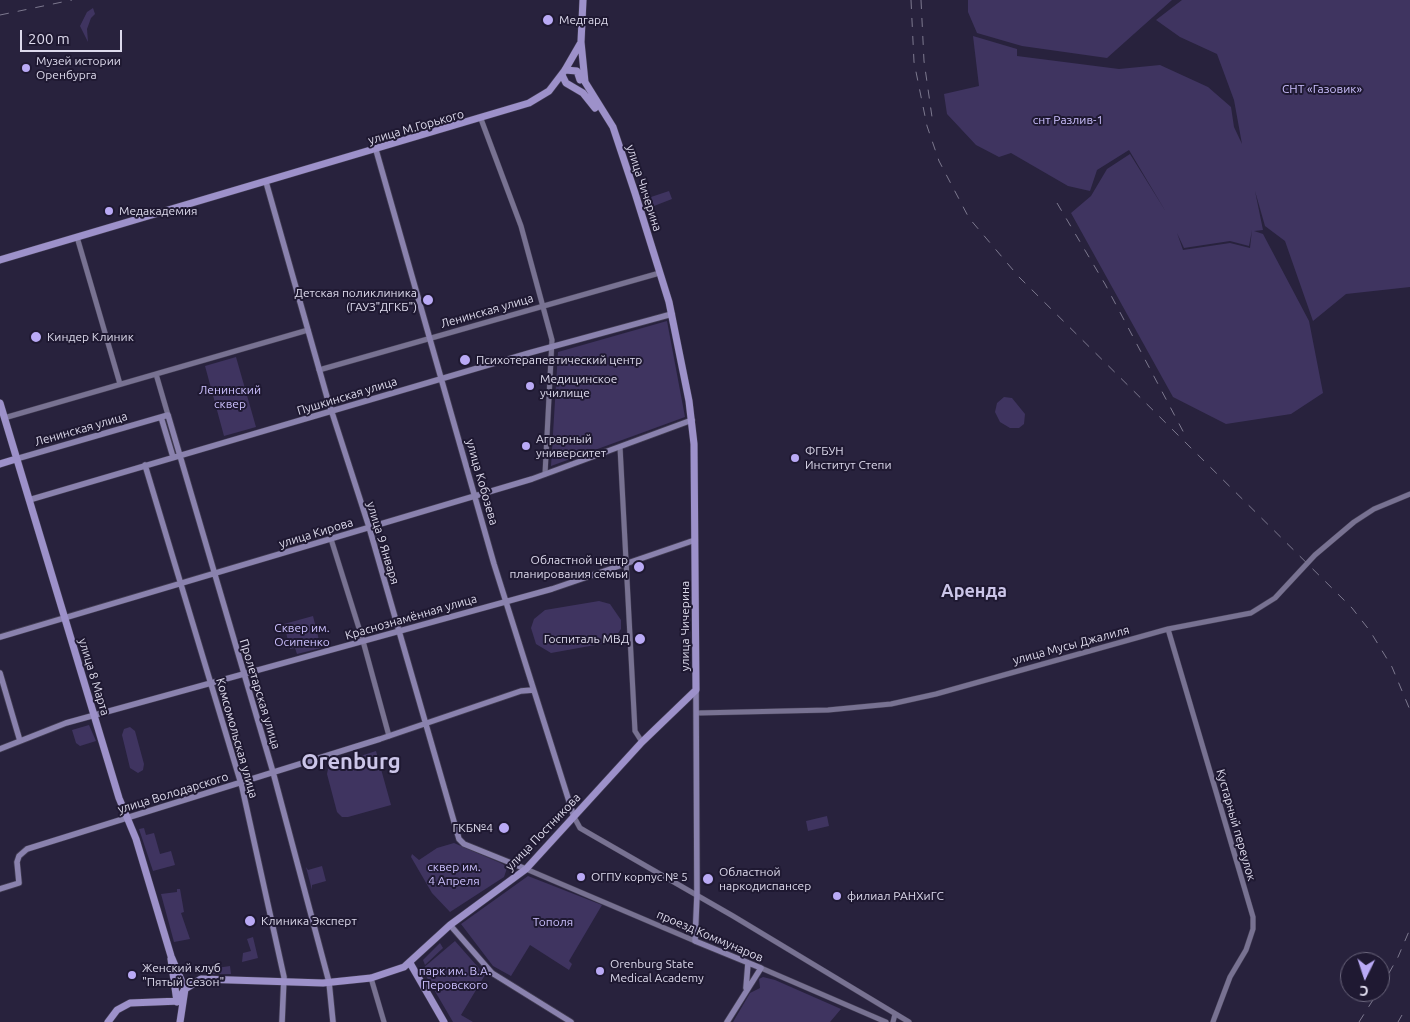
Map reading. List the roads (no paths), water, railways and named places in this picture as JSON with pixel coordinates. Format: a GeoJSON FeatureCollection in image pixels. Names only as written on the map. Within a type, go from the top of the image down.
{"type":"FeatureCollection","features":[{"type":"Feature","properties":{"kind":"main road","name":"улица Чичерина"},"geometry":{"type":"LineString","coordinates":[[583,0],[580,79],[613,127],[658,274]]}},
{"type":"Feature","properties":{"kind":"main road","name":"улица М.Горького"},"geometry":{"type":"LineString","coordinates":[[0,260],[481,119],[542,97],[563,73],[581,42]]}},
{"type":"Feature","properties":{"kind":"main road"},"geometry":{"type":"LineString","coordinates":[[576,71],[580,79],[574,86],[569,86],[563,73],[576,71]]}},
{"type":"Feature","properties":{"kind":"main road","name":"улица Чичерина"},"geometry":{"type":"LineString","coordinates":[[569,86],[586,96],[606,124],[672,314],[692,420],[696,690],[698,713],[695,941]]}},
{"type":"Feature","properties":{"kind":"main road","name":"улица Кобозева"},"geometry":{"type":"LineString","coordinates":[[376,150],[475,496],[574,817]]}},
{"type":"Feature","properties":{"kind":"main road","name":"улица 9 Января"},"geometry":{"type":"LineString","coordinates":[[266,182],[319,370],[400,631],[459,839],[464,844],[526,869]]}},
{"type":"Feature","properties":{"kind":"main road","name":"Пушкинская улица"},"geometry":{"type":"LineString","coordinates":[[29,500],[552,346],[672,314]]}},
{"type":"Feature","properties":{"kind":"main road","name":"улица 8 Марта"},"geometry":{"type":"LineString","coordinates":[[0,404],[119,798],[128,818],[171,956],[181,1001],[182,1013],[180,1022]]}},
{"type":"Feature","properties":{"kind":"main road","name":"Ленинская улица"},"geometry":{"type":"LineString","coordinates":[[0,464],[168,415]]}},
{"type":"Feature","properties":{"kind":"main road","name":"Пролетарская улица"},"geometry":{"type":"LineString","coordinates":[[168,415],[273,772],[329,982],[333,1022]]}},
{"type":"Feature","properties":{"kind":"main road"},"geometry":{"type":"LineString","coordinates":[[161,417],[173,457]]}},
{"type":"Feature","properties":{"kind":"main road","name":"улица Кирова"},"geometry":{"type":"LineString","coordinates":[[0,637],[475,496],[545,474],[692,420]]}},
{"type":"Feature","properties":{"kind":"main road","name":"Комсомольская улица"},"geometry":{"type":"LineString","coordinates":[[145,465],[182,583],[240,782],[285,982],[282,1022]]}},
{"type":"Feature","properties":{"kind":"main road","name":"Краснознамённая улица"},"geometry":{"type":"LineString","coordinates":[[0,749],[48,729],[94,715],[569,584],[695,540]]}},
{"type":"Feature","properties":{"kind":"main road"},"geometry":{"type":"LineString","coordinates":[[0,673],[20,741]]}},
{"type":"Feature","properties":{"kind":"main road","name":"улица Володарского"},"geometry":{"type":"LineString","coordinates":[[0,889],[19,883],[17,862],[19,856],[27,849],[427,724],[521,691],[534,690]]}},
{"type":"Feature","properties":{"kind":"main road","name":"улица Постникова"},"geometry":{"type":"LineString","coordinates":[[186,989],[201,979],[329,982],[371,978],[410,963],[450,925],[526,869],[642,742],[696,690]]}},
{"type":"Feature","properties":{"kind":"main road"},"geometry":{"type":"LineString","coordinates":[[450,925],[492,973],[571,1022]]}},
{"type":"Feature","properties":{"kind":"main road","name":"проезд Коммунаров"},"geometry":{"type":"LineString","coordinates":[[695,941],[760,968]]}},
{"type":"Feature","properties":{"kind":"main road","name":"улица 8 Марта"},"geometry":{"type":"LineString","coordinates":[[171,956],[186,989]]}},
{"type":"Feature","properties":{"kind":"main road"},"geometry":{"type":"LineString","coordinates":[[410,963],[444,1022]]}},
{"type":"Feature","properties":{"kind":"main road"},"geometry":{"type":"LineString","coordinates":[[746,990],[748,963]]}},
{"type":"Feature","properties":{"kind":"main road"},"geometry":{"type":"LineString","coordinates":[[727,1022],[760,968]]}},
{"type":"Feature","properties":{"kind":"main road"},"geometry":{"type":"LineString","coordinates":[[108,1022],[118,1010],[127,1004],[181,1001],[186,989]]}},
{"type":"Feature","properties":{"kind":"street"},"geometry":{"type":"LineString","coordinates":[[481,119],[521,226],[552,346],[545,474]]}},
{"type":"Feature","properties":{"kind":"street"},"geometry":{"type":"LineString","coordinates":[[78,237],[120,384]]}},
{"type":"Feature","properties":{"kind":"street","name":"Ленинская улица"},"geometry":{"type":"LineString","coordinates":[[319,370],[658,274]]}},
{"type":"Feature","properties":{"kind":"street"},"geometry":{"type":"LineString","coordinates":[[4,418],[308,330]]}},
{"type":"Feature","properties":{"kind":"street","name":"Пролетарская улица"},"geometry":{"type":"LineString","coordinates":[[156,374],[168,415]]}},
{"type":"Feature","properties":{"kind":"street"},"geometry":{"type":"LineString","coordinates":[[620,447],[635,730],[642,742]]}},
{"type":"Feature","properties":{"kind":"street","name":"улица Мусы Джалиля"},"geometry":{"type":"LineString","coordinates":[[698,713],[828,710],[891,704],[1168,629],[1251,613],[1260,610],[1275,598],[1315,555],[1354,522],[1374,509],[1410,494]]}},
{"type":"Feature","properties":{"kind":"street"},"geometry":{"type":"LineString","coordinates":[[331,539],[363,641],[389,736]]}},
{"type":"Feature","properties":{"kind":"street","name":"Кустарный переулок"},"geometry":{"type":"LineString","coordinates":[[1168,629],[1253,917],[1253,929],[1246,950],[1230,977],[1213,1022]]}},
{"type":"Feature","properties":{"kind":"street"},"geometry":{"type":"LineString","coordinates":[[574,817],[580,828],[697,895],[909,1022]]}},
{"type":"Feature","properties":{"kind":"street","name":"проезд Коммунаров"},"geometry":{"type":"LineString","coordinates":[[526,869],[695,941]]}},
{"type":"Feature","properties":{"kind":"street","name":"проезд Коммунаров"},"geometry":{"type":"LineString","coordinates":[[760,968],[886,1022]]}},
{"type":"Feature","properties":{"kind":"street"},"geometry":{"type":"LineString","coordinates":[[371,978],[384,1022]]}},
{"type":"Feature","properties":{"kind":"street"},"geometry":{"type":"LineString","coordinates":[[892,1022],[895,1014]]}},
{"type":"Feature","properties":{"kind":"railway"},"geometry":{"type":"LineString","coordinates":[[0,15],[72,0]]}},
{"type":"Feature","properties":{"kind":"railway"},"geometry":{"type":"LineString","coordinates":[[911,0],[914,62],[927,126],[939,161],[969,218],[1019,277],[1352,608],[1370,631],[1392,667],[1410,710]]}},
{"type":"Feature","properties":{"kind":"railway"},"geometry":{"type":"LineString","coordinates":[[921,0],[924,61],[933,124]]}},
{"type":"Feature","properties":{"kind":"railway"},"geometry":{"type":"LineString","coordinates":[[1057,203],[1105,284],[1185,435]]}},
{"type":"Feature","properties":{"kind":"railway"},"geometry":{"type":"LineString","coordinates":[[1390,971],[1410,929]]}},
{"type":"Feature","properties":{"kind":"railway"},"geometry":{"type":"LineString","coordinates":[[1359,1022],[1372,1002]]}},
{"type":"Feature","properties":{"kind":"railway"},"geometry":{"type":"LineString","coordinates":[[1398,1022],[1402,1015]]}},
{"type":"Feature","properties":{"kind":"place","name":"Медгард"},"geometry":{"type":"Point","coordinates":[548,20]}},
{"type":"Feature","properties":{"kind":"place","name":"Музей истории Оренбурга"},"geometry":{"type":"Point","coordinates":[26,68]}},
{"type":"Feature","properties":{"kind":"place","name":"Медакадемия"},"geometry":{"type":"Point","coordinates":[109,211]}},
{"type":"Feature","properties":{"kind":"place","name":"Детская поликлиника (ГАУЗ\"ДГКБ\")"},"geometry":{"type":"Point","coordinates":[428,300]}},
{"type":"Feature","properties":{"kind":"place","name":"Киндер Клиник"},"geometry":{"type":"Point","coordinates":[36,337]}},
{"type":"Feature","properties":{"kind":"place","name":"Психотерапевтический центр"},"geometry":{"type":"Point","coordinates":[465,360]}},
{"type":"Feature","properties":{"kind":"place","name":"Медицинское училище"},"geometry":{"type":"Point","coordinates":[530,386]}},
{"type":"Feature","properties":{"kind":"place","name":"Аграрный университет"},"geometry":{"type":"Point","coordinates":[526,446]}},
{"type":"Feature","properties":{"kind":"place","name":"ФГБУН Институт Степи"},"geometry":{"type":"Point","coordinates":[795,458]}},
{"type":"Feature","properties":{"kind":"place","name":"Областной центр планирования семьи"},"geometry":{"type":"Point","coordinates":[639,567]}},
{"type":"Feature","properties":{"kind":"place","name":"Госпиталь МВД"},"geometry":{"type":"Point","coordinates":[640,639]}},
{"type":"Feature","properties":{"kind":"place","name":"ГКБ№4"},"geometry":{"type":"Point","coordinates":[504,828]}},
{"type":"Feature","properties":{"kind":"place","name":"ОГПУ корпус № 5"},"geometry":{"type":"Point","coordinates":[581,877]}},
{"type":"Feature","properties":{"kind":"place","name":"Областной наркодиспансер"},"geometry":{"type":"Point","coordinates":[708,879]}},
{"type":"Feature","properties":{"kind":"place","name":"филиал РАНХиГС"},"geometry":{"type":"Point","coordinates":[837,896]}},
{"type":"Feature","properties":{"kind":"place","name":"Клиника Эксперт"},"geometry":{"type":"Point","coordinates":[250,921]}},
{"type":"Feature","properties":{"kind":"place","name":"Orenburg State Medical Academy"},"geometry":{"type":"Point","coordinates":[600,971]}},
{"type":"Feature","properties":{"kind":"place","name":"Женский клуб \"Пятый Сезон\""},"geometry":{"type":"Point","coordinates":[132,975]}},
{"type":"Feature","properties":{"kind":"district","name":"Аренда"},"geometry":{"type":"Point","coordinates":[974,591]}},
{"type":"Feature","properties":{"kind":"district","name":"Orenburg"},"geometry":{"type":"Point","coordinates":[351,762]}},
{"type":"Feature","properties":{"kind":"park label","name":"СНТ «Газовик»"},"geometry":{"type":"Point","coordinates":[1322,89]}},
{"type":"Feature","properties":{"kind":"park label","name":"снт Разлив-1"},"geometry":{"type":"Point","coordinates":[1068,120]}},
{"type":"Feature","properties":{"kind":"park label","name":"Ленинский сквер"},"geometry":{"type":"Point","coordinates":[230,397]}},
{"type":"Feature","properties":{"kind":"park label","name":"Сквер им. Осипенко"},"geometry":{"type":"Point","coordinates":[302,635]}},
{"type":"Feature","properties":{"kind":"park label","name":"сквер им. 4 Апреля"},"geometry":{"type":"Point","coordinates":[454,874]}},
{"type":"Feature","properties":{"kind":"park label","name":"Тополя"},"geometry":{"type":"Point","coordinates":[553,922]}},
{"type":"Feature","properties":{"kind":"park label","name":"парк им. В.А. Перовского"},"geometry":{"type":"Point","coordinates":[455,978]}}]}
